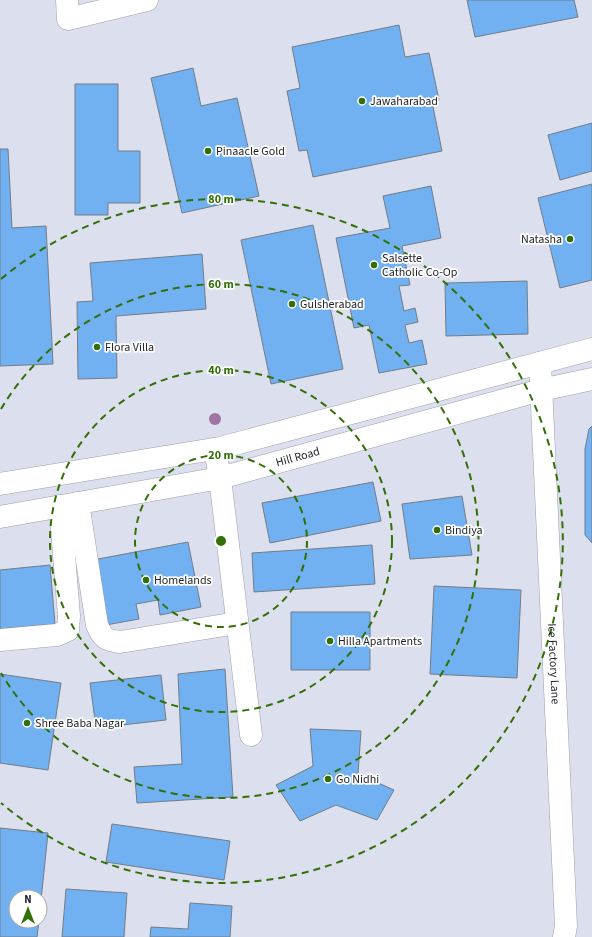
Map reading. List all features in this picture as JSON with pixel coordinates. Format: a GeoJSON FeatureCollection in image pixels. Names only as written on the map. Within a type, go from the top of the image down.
{"type":"FeatureCollection","features":[{"type":"Feature","properties":{"kind":"street"},"geometry":{"type":"LineString","coordinates":[[68,10],[147,0]]}},
{"type":"Feature","properties":{"kind":"street"},"geometry":{"type":"LineString","coordinates":[[0,484],[215,449],[592,349]]}},
{"type":"Feature","properties":{"kind":"street","name":"Ice Factory Lane"},"geometry":{"type":"LineString","coordinates":[[540,363],[566,926],[564,937]]}},
{"type":"Feature","properties":{"kind":"street","name":"Hill Road"},"geometry":{"type":"LineString","coordinates":[[0,517],[220,478],[541,390],[592,379]]}},
{"type":"Feature","properties":{"kind":"street"},"geometry":{"type":"LineString","coordinates":[[215,449],[238,623],[250,735]]}},
{"type":"Feature","properties":{"kind":"street"},"geometry":{"type":"LineString","coordinates":[[69,504],[98,625],[102,635],[108,641],[120,642],[238,623]]}},
{"type":"Feature","properties":{"kind":"street"},"geometry":{"type":"LineString","coordinates":[[0,640],[57,635],[68,630],[69,504]]}},
{"type":"Feature","properties":{"kind":"building"},"geometry":{"type":"Polygon","coordinates":[[[467,0],[574,0],[578,17],[475,37],[467,0]]]}},
{"type":"Feature","properties":{"kind":"building","name":"Jawaharabad"},"geometry":{"type":"Polygon","coordinates":[[[399,25],[405,57],[429,53],[439,100],[432,102],[442,151],[313,177],[307,150],[299,151],[287,91],[300,88],[292,47],[399,25]]]}},
{"type":"Feature","properties":{"kind":"building","name":"Pinaacle Gold"},"geometry":{"type":"Polygon","coordinates":[[[193,68],[201,106],[237,98],[259,196],[182,213],[151,78],[193,68]]]}},
{"type":"Feature","properties":{"kind":"building"},"geometry":{"type":"Polygon","coordinates":[[[75,84],[118,84],[118,151],[140,151],[140,203],[108,203],[108,215],[75,215],[75,84]]]}},
{"type":"Feature","properties":{"kind":"building"},"geometry":{"type":"Polygon","coordinates":[[[592,123],[592,171],[560,180],[548,135],[592,123]]]}},
{"type":"Feature","properties":{"kind":"building"},"geometry":{"type":"Polygon","coordinates":[[[0,149],[8,149],[12,228],[46,226],[53,364],[0,366],[0,149]]]}},
{"type":"Feature","properties":{"kind":"building","name":"Natasha"},"geometry":{"type":"Polygon","coordinates":[[[592,184],[592,280],[560,288],[538,198],[592,184]]]}},
{"type":"Feature","properties":{"kind":"building","name":"Salsette Catholic Co-Op"},"geometry":{"type":"Polygon","coordinates":[[[431,186],[441,238],[402,246],[410,285],[399,286],[404,311],[415,308],[418,322],[405,325],[409,343],[422,340],[427,364],[379,373],[369,325],[354,328],[336,238],[390,228],[383,196],[431,186]]]}},
{"type":"Feature","properties":{"kind":"building","name":"Gulsherabad"},"geometry":{"type":"Polygon","coordinates":[[[313,225],[343,369],[271,384],[241,240],[313,225]]]}},
{"type":"Feature","properties":{"kind":"building","name":"Flora Villa"},"geometry":{"type":"Polygon","coordinates":[[[202,254],[206,309],[116,316],[117,378],[78,379],[77,302],[93,301],[90,263],[202,254]]]}},
{"type":"Feature","properties":{"kind":"building"},"geometry":{"type":"Polygon","coordinates":[[[527,281],[528,334],[446,336],[445,283],[527,281]]]}},
{"type":"Feature","properties":{"kind":"building"},"geometry":{"type":"Polygon","coordinates":[[[592,426],[592,543],[585,535],[585,449],[589,429],[592,426]]]}},
{"type":"Feature","properties":{"kind":"building"},"geometry":{"type":"Polygon","coordinates":[[[373,482],[381,521],[270,543],[262,503],[373,482]]]}},
{"type":"Feature","properties":{"kind":"building","name":"Bindiya"},"geometry":{"type":"Polygon","coordinates":[[[462,496],[472,555],[410,559],[402,504],[462,496]]]}},
{"type":"Feature","properties":{"kind":"building","name":"Homelands"},"geometry":{"type":"Polygon","coordinates":[[[188,542],[201,607],[160,615],[158,600],[136,604],[139,619],[106,625],[93,560],[188,542]]]}},
{"type":"Feature","properties":{"kind":"building"},"geometry":{"type":"Polygon","coordinates":[[[372,545],[375,584],[254,592],[252,553],[372,545]]]}},
{"type":"Feature","properties":{"kind":"building"},"geometry":{"type":"Polygon","coordinates":[[[50,565],[55,624],[0,629],[0,570],[50,565]]]}},
{"type":"Feature","properties":{"kind":"building"},"geometry":{"type":"Polygon","coordinates":[[[434,586],[521,590],[517,678],[430,674],[434,586]]]}},
{"type":"Feature","properties":{"kind":"building","name":"Hilla Apartments"},"geometry":{"type":"Polygon","coordinates":[[[291,612],[370,612],[370,670],[291,670],[291,612]]]}},
{"type":"Feature","properties":{"kind":"building"},"geometry":{"type":"Polygon","coordinates":[[[225,669],[233,797],[137,803],[134,767],[182,764],[178,674],[225,669]]]}},
{"type":"Feature","properties":{"kind":"building","name":"Shree Baba Nagar"},"geometry":{"type":"Polygon","coordinates":[[[0,674],[61,683],[48,770],[0,763],[0,674]]]}},
{"type":"Feature","properties":{"kind":"building"},"geometry":{"type":"Polygon","coordinates":[[[161,675],[166,720],[96,728],[90,683],[161,675]]]}},
{"type":"Feature","properties":{"kind":"building","name":"Go Nidhi"},"geometry":{"type":"Polygon","coordinates":[[[310,729],[361,731],[358,774],[394,790],[377,820],[336,805],[300,821],[276,785],[313,766],[310,729]]]}},
{"type":"Feature","properties":{"kind":"building"},"geometry":{"type":"Polygon","coordinates":[[[112,824],[230,841],[224,880],[106,862],[112,824]]]}},
{"type":"Feature","properties":{"kind":"building"},"geometry":{"type":"Polygon","coordinates":[[[0,828],[48,833],[42,889],[8,889],[8,929],[38,929],[37,937],[0,937],[0,828]]]}},
{"type":"Feature","properties":{"kind":"building"},"geometry":{"type":"Polygon","coordinates":[[[66,889],[127,893],[124,937],[62,937],[66,889]]]}},
{"type":"Feature","properties":{"kind":"building"},"geometry":{"type":"Polygon","coordinates":[[[190,903],[232,906],[230,937],[150,937],[151,927],[188,929],[190,903]]]}},
{"type":"Feature","properties":{"kind":"place","name":"Jawaharabad"},"geometry":{"type":"Point","coordinates":[362,101]}},
{"type":"Feature","properties":{"kind":"place","name":"Pinaacle Gold"},"geometry":{"type":"Point","coordinates":[208,151]}},
{"type":"Feature","properties":{"kind":"place","name":"Natasha"},"geometry":{"type":"Point","coordinates":[570,239]}},
{"type":"Feature","properties":{"kind":"place","name":"Salsette Catholic Co-Op"},"geometry":{"type":"Point","coordinates":[374,265]}},
{"type":"Feature","properties":{"kind":"place","name":"Gulsherabad"},"geometry":{"type":"Point","coordinates":[292,304]}},
{"type":"Feature","properties":{"kind":"place","name":"Flora Villa"},"geometry":{"type":"Point","coordinates":[97,347]}},
{"type":"Feature","properties":{"kind":"place","name":"Bindiya"},"geometry":{"type":"Point","coordinates":[437,530]}},
{"type":"Feature","properties":{"kind":"place","name":"Homelands"},"geometry":{"type":"Point","coordinates":[146,580]}},
{"type":"Feature","properties":{"kind":"place","name":"Hilla Apartments"},"geometry":{"type":"Point","coordinates":[330,641]}},
{"type":"Feature","properties":{"kind":"place","name":"Shree Baba Nagar"},"geometry":{"type":"Point","coordinates":[27,723]}},
{"type":"Feature","properties":{"kind":"place","name":"Go Nidhi"},"geometry":{"type":"Point","coordinates":[328,779]}}]}
